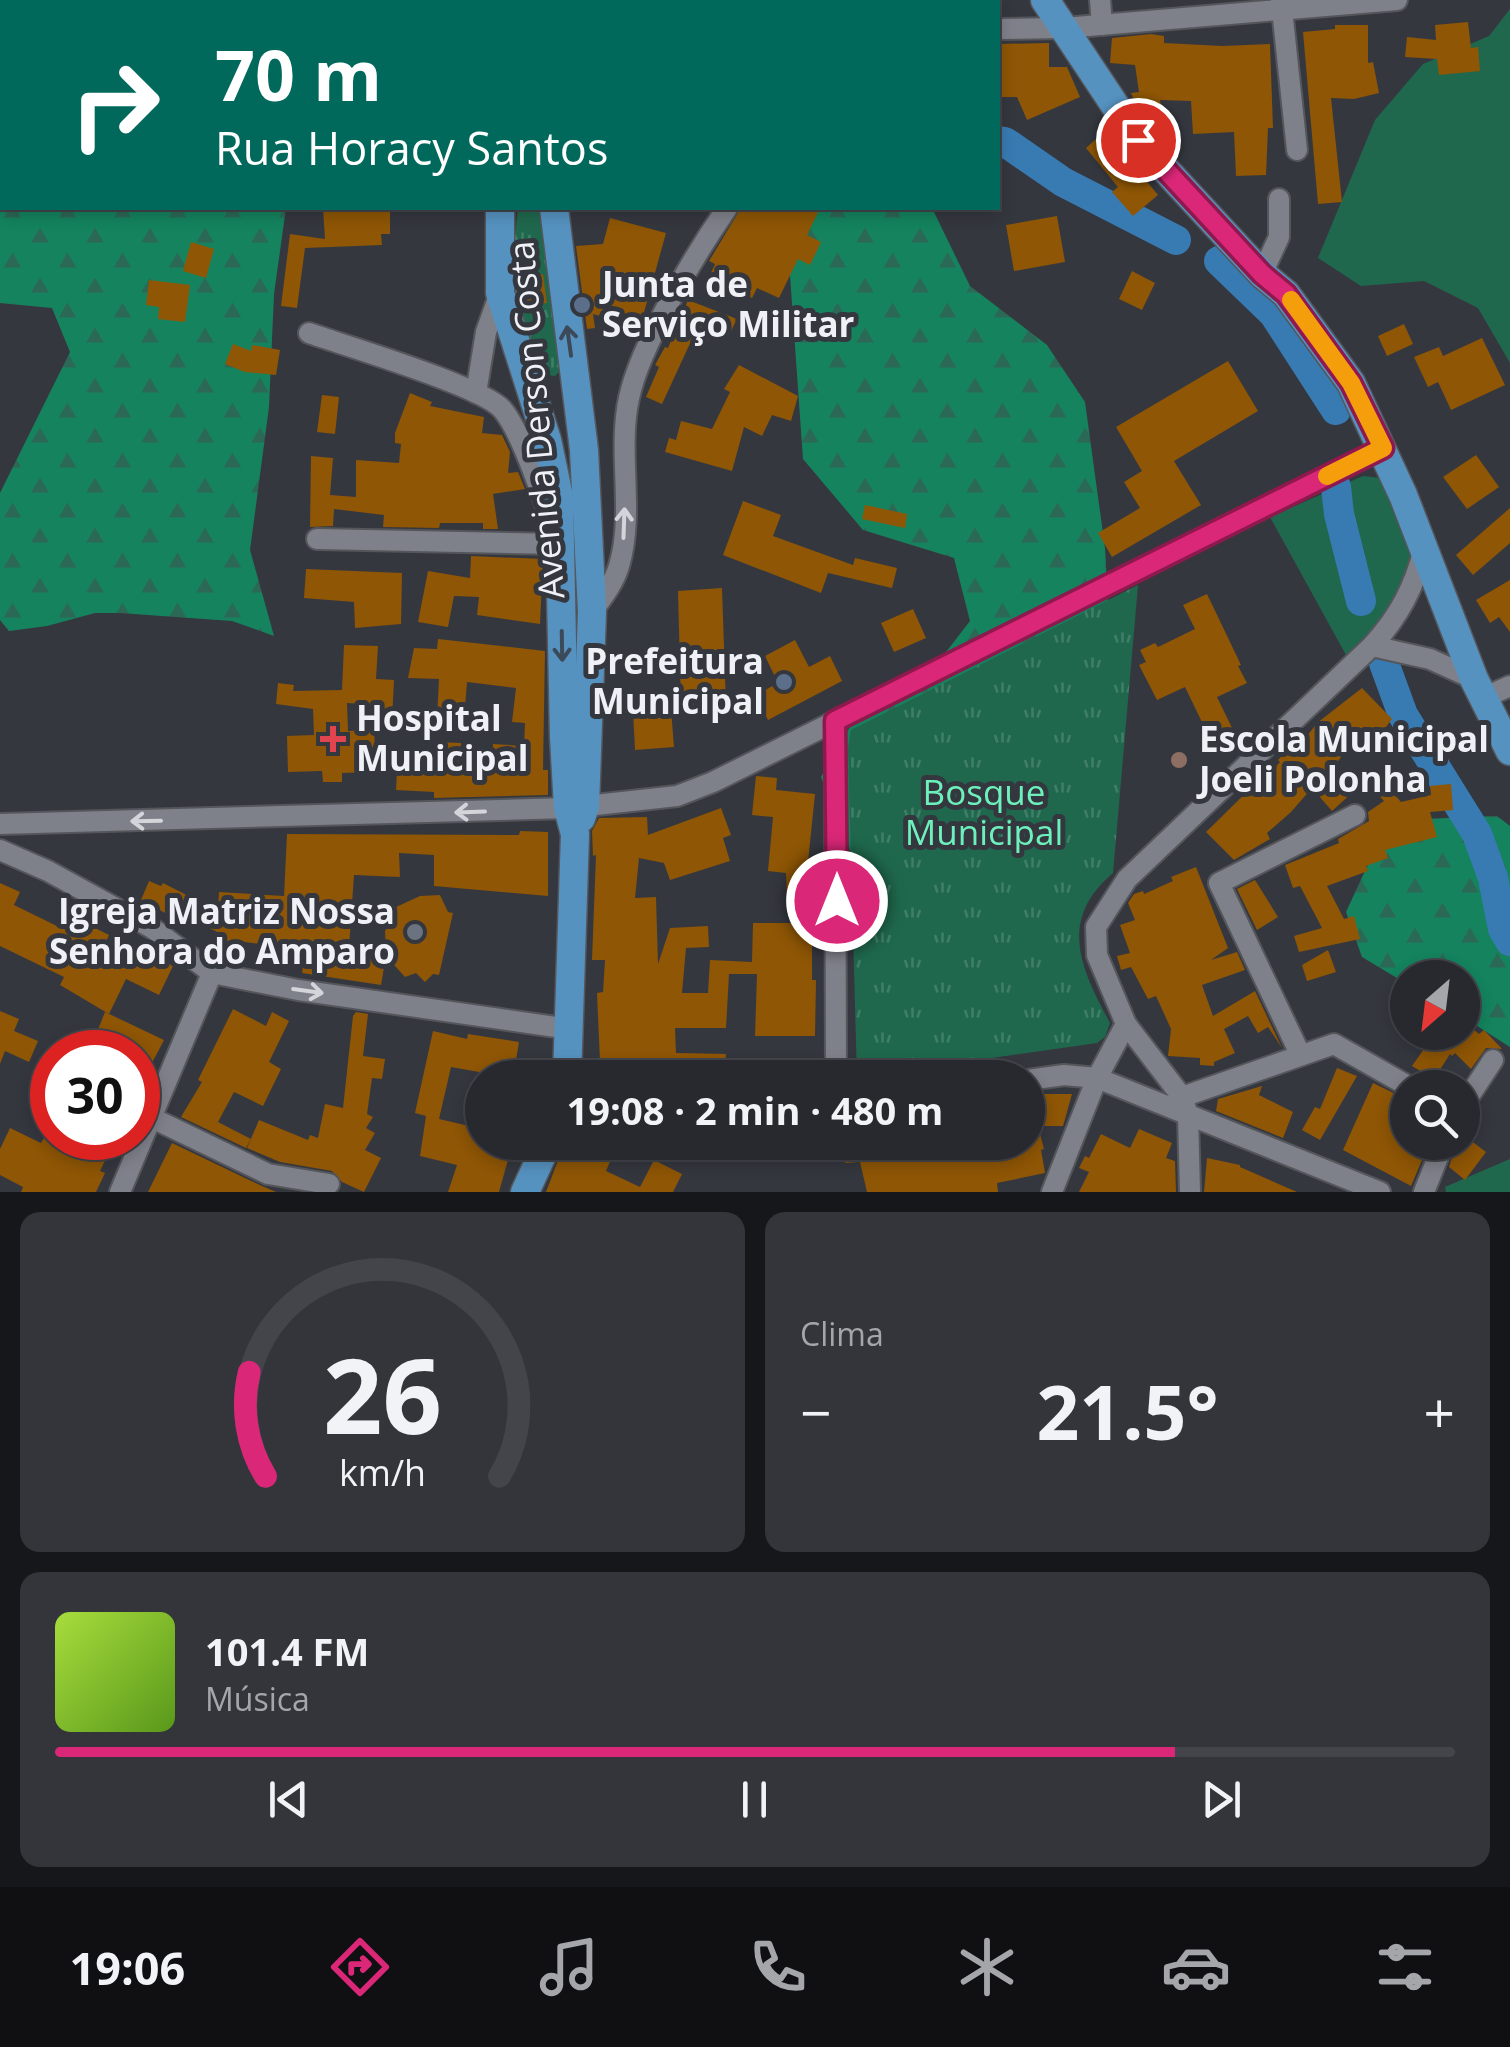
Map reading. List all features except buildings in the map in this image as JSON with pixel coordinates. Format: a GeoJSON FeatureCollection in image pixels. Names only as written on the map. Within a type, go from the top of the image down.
{"type":"FeatureCollection","features":[{"type":"Feature","properties":{"kind":"main road"},"geometry":{"type":"LineString","coordinates":[[1045,0],[1138,140],[1262,274],[1286,294],[1351,383],[1383,448],[1478,689],[1510,751]]}},
{"type":"Feature","properties":{"kind":"main road","name":"Avenida Derson Costa"},"geometry":{"type":"LineString","coordinates":[[500,210],[500,293],[548,440],[560,498],[559,544],[576,816]]}},
{"type":"Feature","properties":{"kind":"main road","name":"Avenida Derson Costa"},"geometry":{"type":"LineString","coordinates":[[554,210],[584,450],[592,612],[576,816]]}},
{"type":"Feature","properties":{"kind":"main road"},"geometry":{"type":"LineString","coordinates":[[536,409],[576,397]]}},
{"type":"Feature","properties":{"kind":"main road"},"geometry":{"type":"LineString","coordinates":[[569,1060],[576,816]]}},
{"type":"Feature","properties":{"kind":"main road"},"geometry":{"type":"LineString","coordinates":[[525,1192],[540,1160]]}},
{"type":"Feature","properties":{"kind":"street"},"geometry":{"type":"LineString","coordinates":[[1100,0],[1102,25]]}},
{"type":"Feature","properties":{"kind":"street"},"geometry":{"type":"LineString","coordinates":[[1000,29],[1064,28],[1281,5],[1397,0]]}},
{"type":"Feature","properties":{"kind":"street"},"geometry":{"type":"LineString","coordinates":[[1281,5],[1297,150]]}},
{"type":"Feature","properties":{"kind":"street"},"geometry":{"type":"LineString","coordinates":[[1262,274],[1279,238],[1278,199]]}},
{"type":"Feature","properties":{"kind":"street"},"geometry":{"type":"LineString","coordinates":[[592,612],[613,582],[623,545],[628,397],[644,354],[669,306],[727,210]]}},
{"type":"Feature","properties":{"kind":"street"},"geometry":{"type":"LineString","coordinates":[[476,393],[486,332],[500,293]]}},
{"type":"Feature","properties":{"kind":"street"},"geometry":{"type":"LineString","coordinates":[[309,333],[476,393],[502,408],[559,544],[318,540]]}},
{"type":"Feature","properties":{"kind":"street"},"geometry":{"type":"LineString","coordinates":[[0,824],[576,816],[677,796],[714,782],[1383,448]]}},
{"type":"Feature","properties":{"kind":"street"},"geometry":{"type":"LineString","coordinates":[[1190,1192],[1185,1106],[1126,1024],[1097,954],[1096,927],[1127,879],[1396,620],[1416,583],[1424,547]]}},
{"type":"Feature","properties":{"kind":"street"},"geometry":{"type":"LineString","coordinates":[[1372,646],[1430,660],[1478,689],[1510,686]]}},
{"type":"Feature","properties":{"kind":"street"},"geometry":{"type":"LineString","coordinates":[[835,721],[836,1060]]}},
{"type":"Feature","properties":{"kind":"street"},"geometry":{"type":"LineString","coordinates":[[1300,1054],[1220,883],[1356,815]]}},
{"type":"Feature","properties":{"kind":"street"},"geometry":{"type":"LineString","coordinates":[[0,850],[48,871],[152,928],[212,973],[298,990],[570,1029]]}},
{"type":"Feature","properties":{"kind":"street"},"geometry":{"type":"LineString","coordinates":[[160,1093],[212,973]]}},
{"type":"Feature","properties":{"kind":"street"},"geometry":{"type":"LineString","coordinates":[[1052,1192],[1098,1078],[1126,1024]]}},
{"type":"Feature","properties":{"kind":"street"},"geometry":{"type":"LineString","coordinates":[[1185,1106],[1300,1054],[1334,1044],[1390,1076]]}},
{"type":"Feature","properties":{"kind":"street"},"geometry":{"type":"LineString","coordinates":[[1480,1080],[1493,1060]]}},
{"type":"Feature","properties":{"kind":"street"},"geometry":{"type":"LineString","coordinates":[[1045,1077],[1064,1074],[1098,1078],[1185,1106],[1380,1192]]}},
{"type":"Feature","properties":{"kind":"street"},"geometry":{"type":"LineString","coordinates":[[160,1121],[268,1174],[328,1184]]}},
{"type":"Feature","properties":{"kind":"street"},"geometry":{"type":"LineString","coordinates":[[120,1192],[133,1160]]}},
{"type":"Feature","properties":{"kind":"street"},"geometry":{"type":"LineString","coordinates":[[1424,1192],[1437,1160]]}},
{"type":"Feature","properties":{"kind":"green space"},"geometry":{"type":"Polygon","coordinates":[[[1510,9],[1510,363],[1478,308],[1424,281],[1361,286],[1318,258],[1375,120],[1423,64],[1489,36],[1510,9]]]}},
{"type":"Feature","properties":{"kind":"green space"},"geometry":{"type":"Polygon","coordinates":[[[0,210],[286,210],[274,294],[269,407],[250,550],[274,636],[232,621],[120,613],[95,613],[9,631],[0,620],[0,493],[70,352],[52,308],[0,303],[0,210]]]}},
{"type":"Feature","properties":{"kind":"green space"},"geometry":{"type":"Polygon","coordinates":[[[518,210],[541,210],[560,371],[555,376],[541,374],[510,282],[518,210]]]}},
{"type":"Feature","properties":{"kind":"green space"},"geometry":{"type":"Polygon","coordinates":[[[755,210],[933,210],[970,286],[1047,345],[1085,402],[1105,548],[1118,792],[870,901],[821,777],[859,711],[916,691],[970,621],[954,558],[863,530],[803,459],[788,247],[769,215],[755,210]]]}},
{"type":"Feature","properties":{"kind":"green space"},"geometry":{"type":"Polygon","coordinates":[[[1363,476],[1381,478],[1387,483],[1413,551],[1392,611],[1346,655],[1270,517],[1363,476]]]}},
{"type":"Feature","properties":{"kind":"green space","name":"Bosque Municipal"},"geometry":{"type":"Polygon","coordinates":[[[1138,585],[1113,873],[1085,909],[1080,927],[1083,964],[1110,1023],[1105,1037],[1097,1043],[977,1060],[857,1060],[848,748],[851,730],[1138,585]]]}},
{"type":"Feature","properties":{"kind":"green space"},"geometry":{"type":"Polygon","coordinates":[[[1497,816],[1510,826],[1510,1047],[1480,1028],[1480,960],[1390,960],[1390,974],[1362,957],[1346,912],[1376,847],[1423,819],[1497,816]]]}},
{"type":"Feature","properties":{"kind":"green space"},"geometry":{"type":"Polygon","coordinates":[[[1510,1159],[1510,1192],[1446,1192],[1445,1187],[1510,1159]]]}},
{"type":"Feature","properties":{"kind":"waterway"},"geometry":{"type":"LineString","coordinates":[[1000,141],[1063,182],[1176,240]]}},
{"type":"Feature","properties":{"kind":"waterway"},"geometry":{"type":"LineString","coordinates":[[1219,261],[1274,314],[1336,410]]}},
{"type":"Feature","properties":{"kind":"waterway"},"geometry":{"type":"LineString","coordinates":[[1336,487],[1361,601]]}},
{"type":"Feature","properties":{"kind":"waterway"},"geometry":{"type":"LineString","coordinates":[[1384,663],[1403,715],[1477,834],[1493,878],[1503,929],[1510,941]]}},
{"type":"Feature","properties":{"kind":"slow traffic"},"geometry":{"type":"LineString","coordinates":[[1291,300],[1351,383],[1383,448],[1327,476]]}},
{"type":"Feature","properties":{"kind":"place","name":"Junta de Serviço Militar"},"geometry":{"type":"Point","coordinates":[582,305]}},
{"type":"Feature","properties":{"kind":"place","name":"Prefeitura Municipal"},"geometry":{"type":"Point","coordinates":[784,682]}},
{"type":"Feature","properties":{"kind":"place","name":"Hospital Municipal"},"geometry":{"type":"Point","coordinates":[333,739]}},
{"type":"Feature","properties":{"kind":"place","name":"Escola Municipal Joeli Polonha"},"geometry":{"type":"Point","coordinates":[1179,760]}},
{"type":"Feature","properties":{"kind":"place","name":"Igreja Matriz Nossa Senhora do Amparo"},"geometry":{"type":"Point","coordinates":[415,932]}},
{"type":"Feature","properties":{"kind":"route"},"geometry":{"type":"LineString","coordinates":[[837,901],[835,721],[1383,448],[1351,383],[1286,294],[1262,274],[1138,140]]}}]}
